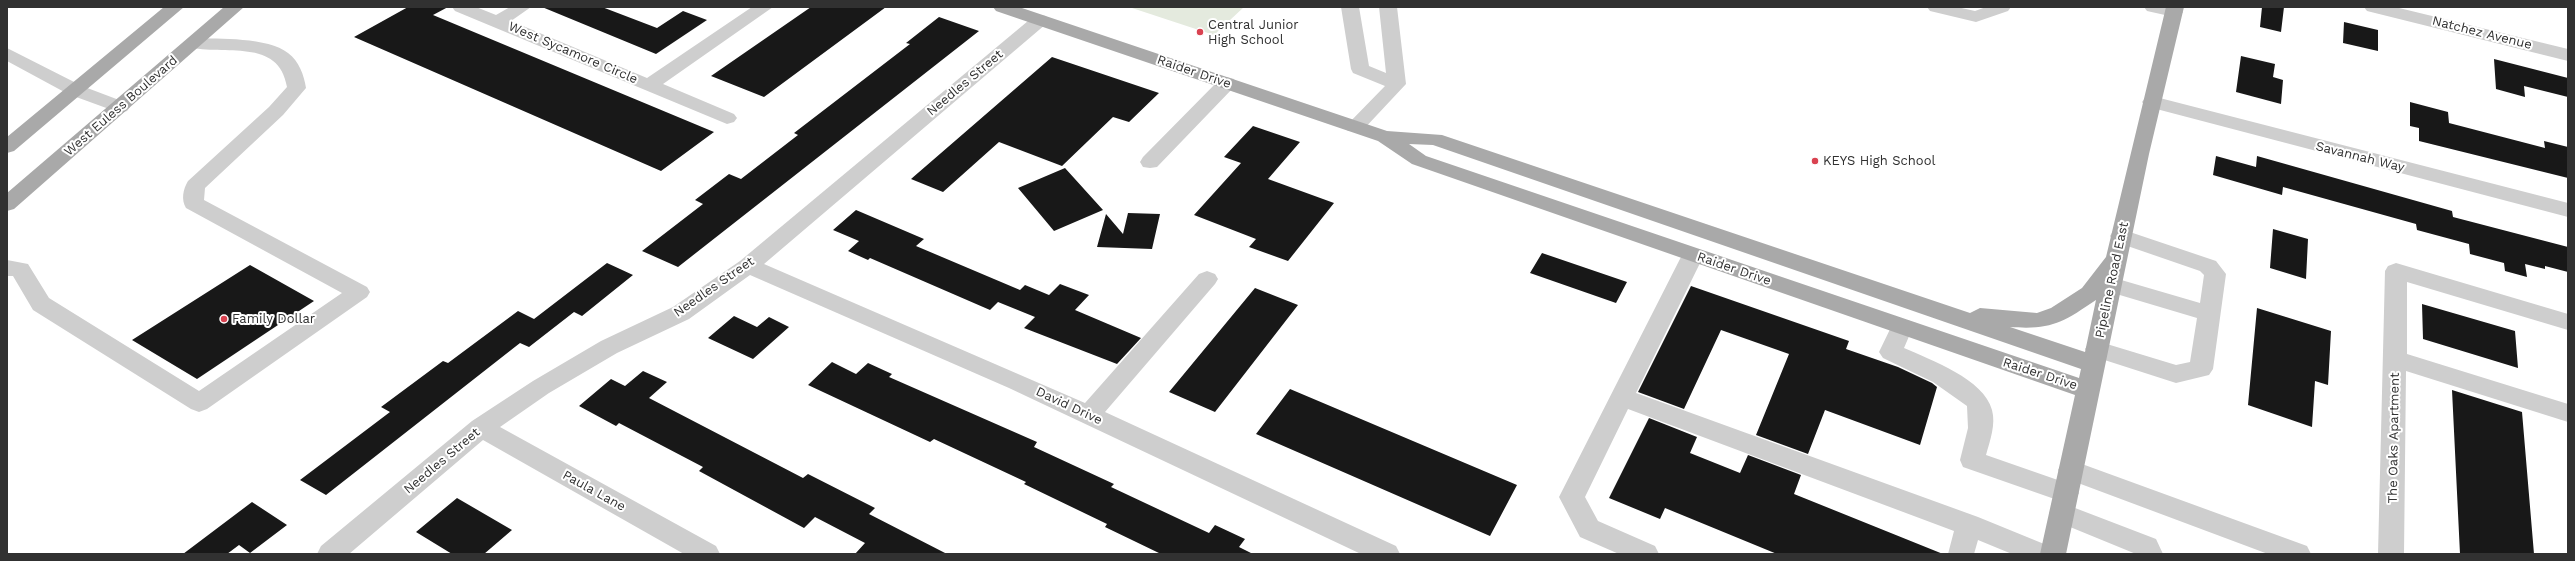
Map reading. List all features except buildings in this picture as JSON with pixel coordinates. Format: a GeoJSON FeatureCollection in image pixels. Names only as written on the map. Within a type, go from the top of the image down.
{"type":"FeatureCollection","features":[{"type":"Feature","properties":{"kind":"main road"},"geometry":{"type":"LineString","coordinates":[[7,146],[175,7]]}},
{"type":"Feature","properties":{"kind":"main road","name":"West Euless Boulevard"},"geometry":{"type":"LineString","coordinates":[[7,204],[235,7]]}},
{"type":"Feature","properties":{"kind":"main road","name":"Raider Drive"},"geometry":{"type":"LineString","coordinates":[[1002,7],[1385,137],[1419,160],[2088,390]]}},
{"type":"Feature","properties":{"kind":"main road","name":"Pipeline Road East"},"geometry":{"type":"LineString","coordinates":[[2053,554],[2119,246],[2174,10]]}},
{"type":"Feature","properties":{"kind":"main road","name":"Raider Drive"},"geometry":{"type":"LineString","coordinates":[[1385,137],[1435,139],[1946,314],[2095,356]]}},
{"type":"Feature","properties":{"kind":"main road"},"geometry":{"type":"LineString","coordinates":[[1946,314],[2037,321],[2059,314],[2090,294],[2119,246]]}},
{"type":"Feature","properties":{"kind":"main road"},"geometry":{"type":"LineString","coordinates":[[1798,291],[1808,267]]}},
{"type":"Feature","properties":{"kind":"street","name":"West Sycamore Circle"},"geometry":{"type":"LineString","coordinates":[[461,7],[727,118]]}},
{"type":"Feature","properties":{"kind":"street","name":"West Sycamore Circle"},"geometry":{"type":"LineString","coordinates":[[497,22],[522,7]]}},
{"type":"Feature","properties":{"kind":"street","name":"West Sycamore Circle"},"geometry":{"type":"LineString","coordinates":[[649,85],[764,7]]}},
{"type":"Feature","properties":{"kind":"street"},"geometry":{"type":"LineString","coordinates":[[1350,7],[1360,69],[1397,84]]}},
{"type":"Feature","properties":{"kind":"street"},"geometry":{"type":"LineString","coordinates":[[1388,7],[1397,84]]}},
{"type":"Feature","properties":{"kind":"street"},"geometry":{"type":"LineString","coordinates":[[1936,7],[1976,17],[2002,7]]}},
{"type":"Feature","properties":{"kind":"street"},"geometry":{"type":"LineString","coordinates":[[2153,7],[2174,10]]}},
{"type":"Feature","properties":{"kind":"street","name":"Natchez Avenue"},"geometry":{"type":"LineString","coordinates":[[2373,7],[2568,54]]}},
{"type":"Feature","properties":{"kind":"street","name":"Needles Street"},"geometry":{"type":"LineString","coordinates":[[330,554],[481,428],[541,387],[609,347],[681,313],[748,266],[1040,20]]}},
{"type":"Feature","properties":{"kind":"street"},"geometry":{"type":"LineString","coordinates":[[7,268],[20,269],[41,304],[199,403],[359,292],[193,203],[195,186],[276,112],[298,88],[294,72],[281,56],[257,48],[194,43]]}},
{"type":"Feature","properties":{"kind":"street"},"geometry":{"type":"LineString","coordinates":[[12,63],[75,90],[120,106]]}},
{"type":"Feature","properties":{"kind":"street"},"geometry":{"type":"LineString","coordinates":[[1150,162],[1227,83]]}},
{"type":"Feature","properties":{"kind":"street"},"geometry":{"type":"LineString","coordinates":[[1355,127],[1397,84]]}},
{"type":"Feature","properties":{"kind":"street","name":"Savannah Way"},"geometry":{"type":"LineString","coordinates":[[2152,102],[2568,210]]}},
{"type":"Feature","properties":{"kind":"street"},"geometry":{"type":"LineString","coordinates":[[2095,356],[2176,374],[2201,369],[2208,313],[2215,274],[2208,266],[2119,246]]}},
{"type":"Feature","properties":{"kind":"street"},"geometry":{"type":"LineString","coordinates":[[1646,554],[1589,529],[1572,497],[1693,255]]}},
{"type":"Feature","properties":{"kind":"street","name":"David Drive"},"geometry":{"type":"LineString","coordinates":[[748,266],[1017,382],[1387,554]]}},
{"type":"Feature","properties":{"kind":"street"},"geometry":{"type":"LineString","coordinates":[[2395,359],[2396,271],[2568,322]]}},
{"type":"Feature","properties":{"kind":"street"},"geometry":{"type":"LineString","coordinates":[[1089,415],[1207,279]]}},
{"type":"Feature","properties":{"kind":"street"},"geometry":{"type":"LineString","coordinates":[[2111,285],[2208,313]]}},
{"type":"Feature","properties":{"kind":"street"},"geometry":{"type":"LineString","coordinates":[[1902,327],[1891,352],[1966,390],[1980,408],[1980,427],[1972,460],[2066,492],[2298,554]]}},
{"type":"Feature","properties":{"kind":"street","name":"The Oaks Apartment"},"geometry":{"type":"LineString","coordinates":[[2391,554],[2395,359],[2568,413]]}},
{"type":"Feature","properties":{"kind":"street"},"geometry":{"type":"LineString","coordinates":[[1622,397],[1969,525],[2040,554]]}},
{"type":"Feature","properties":{"kind":"street","name":"Paula Lane"},"geometry":{"type":"LineString","coordinates":[[481,428],[708,554]]}},
{"type":"Feature","properties":{"kind":"street"},"geometry":{"type":"LineString","coordinates":[[2066,492],[2147,548],[2150,554]]}},
{"type":"Feature","properties":{"kind":"street"},"geometry":{"type":"LineString","coordinates":[[1961,554],[1969,525]]}},
{"type":"Feature","properties":{"kind":"shaded area"},"geometry":{"type":"Polygon","coordinates":[[[1129,7],[1244,7],[1214,35],[1129,7]]]}},
{"type":"Feature","properties":{"kind":"place","name":"Central Junior High School"},"geometry":{"type":"Point","coordinates":[1200,32]}},
{"type":"Feature","properties":{"kind":"place","name":"KEYS High School"},"geometry":{"type":"Point","coordinates":[1815,161]}},
{"type":"Feature","properties":{"kind":"place","name":"Family Dollar"},"geometry":{"type":"Point","coordinates":[224,319]}}]}
